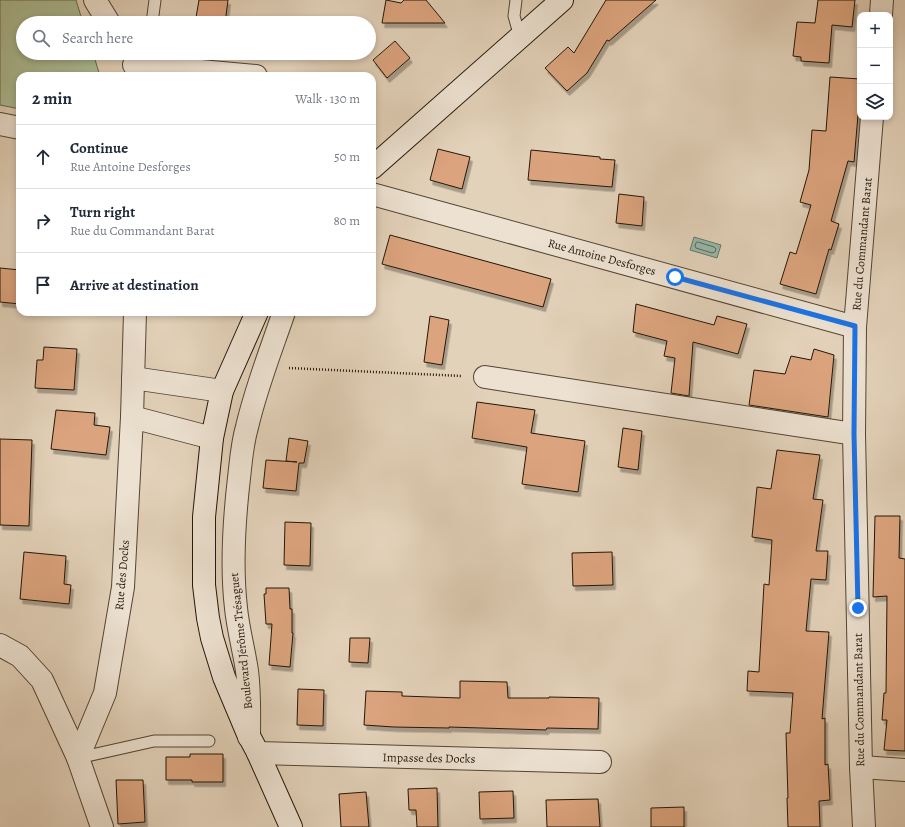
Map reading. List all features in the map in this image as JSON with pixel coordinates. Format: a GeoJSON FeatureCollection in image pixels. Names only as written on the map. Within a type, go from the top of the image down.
{"type":"FeatureCollection","features":[{"type":"Feature","properties":{"kind":"street"},"geometry":{"type":"LineString","coordinates":[[95,0],[105,16]]}},
{"type":"Feature","properties":{"kind":"street"},"geometry":{"type":"LineString","coordinates":[[376,164],[562,0]]}},
{"type":"Feature","properties":{"kind":"street"},"geometry":{"type":"LineString","coordinates":[[881,12],[882,0]]}},
{"type":"Feature","properties":{"kind":"street"},"geometry":{"type":"LineString","coordinates":[[134,62],[221,72]]}},
{"type":"Feature","properties":{"kind":"street","name":"Rue du Commandant Barat"},"geometry":{"type":"LineString","coordinates":[[864,827],[861,767],[854,434],[855,326],[872,120]]}},
{"type":"Feature","properties":{"kind":"street"},"geometry":{"type":"LineString","coordinates":[[0,124],[16,127]]}},
{"type":"Feature","properties":{"kind":"street","name":"Rue Antoine Desforges"},"geometry":{"type":"LineString","coordinates":[[376,195],[855,326]]}},
{"type":"Feature","properties":{"kind":"street","name":"Rue des Docks"},"geometry":{"type":"LineString","coordinates":[[78,758],[105,693],[123,587],[132,417],[135,316]]}},
{"type":"Feature","properties":{"kind":"street"},"geometry":{"type":"LineString","coordinates":[[255,316],[222,391],[212,438],[204,517],[204,585],[213,644],[224,678],[291,827]]}},
{"type":"Feature","properties":{"kind":"street","name":"Boulevard Jérôme Trésaguet"},"geometry":{"type":"LineString","coordinates":[[254,745],[247,670],[236,608],[234,564],[235,513],[246,428],[283,316]]}},
{"type":"Feature","properties":{"kind":"street"},"geometry":{"type":"LineString","coordinates":[[485,377],[854,434]]}},
{"type":"Feature","properties":{"kind":"street"},"geometry":{"type":"LineString","coordinates":[[133,378],[222,391]]}},
{"type":"Feature","properties":{"kind":"street"},"geometry":{"type":"LineString","coordinates":[[132,417],[212,438]]}},
{"type":"Feature","properties":{"kind":"street"},"geometry":{"type":"LineString","coordinates":[[0,645],[20,656],[42,680],[78,758],[102,827]]}},
{"type":"Feature","properties":{"kind":"street","name":"Impasse des Docks"},"geometry":{"type":"LineString","coordinates":[[254,745],[600,762]]}},
{"type":"Feature","properties":{"kind":"street"},"geometry":{"type":"LineString","coordinates":[[861,767],[905,770]]}},
{"type":"Feature","properties":{"kind":"lane"},"geometry":{"type":"LineString","coordinates":[[153,16],[155,0]]}},
{"type":"Feature","properties":{"kind":"lane"},"geometry":{"type":"LineString","coordinates":[[516,0],[514,16],[520,37]]}},
{"type":"Feature","properties":{"kind":"lane"},"geometry":{"type":"LineString","coordinates":[[78,758],[154,741],[209,741]]}},
{"type":"Feature","properties":{"kind":"path"},"geometry":{"type":"LineString","coordinates":[[265,366],[485,377]]}},
{"type":"Feature","properties":{"kind":"shaded area"},"geometry":{"type":"Polygon","coordinates":[[[0,0],[76,0],[81,16],[16,16],[16,60],[95,60],[99,72],[16,72],[16,108],[0,105],[0,0]]]}},
{"type":"Feature","properties":{"kind":"water"},"geometry":{"type":"Polygon","coordinates":[[[694,237],[721,245],[717,258],[690,250],[694,237]]]}},
{"type":"Feature","properties":{"kind":"building"},"geometry":{"type":"Polygon","coordinates":[[[199,0],[228,0],[226,16],[196,16],[199,0]]]}},
{"type":"Feature","properties":{"kind":"building"},"geometry":{"type":"Polygon","coordinates":[[[386,0],[401,3],[404,0],[426,0],[445,23],[382,23],[386,0]]]}},
{"type":"Feature","properties":{"kind":"building"},"geometry":{"type":"Polygon","coordinates":[[[606,0],[656,0],[609,41],[607,40],[587,73],[567,91],[545,68],[568,47],[574,53],[606,0]]]}},
{"type":"Feature","properties":{"kind":"building"},"geometry":{"type":"Polygon","coordinates":[[[818,0],[855,0],[852,27],[832,25],[829,63],[801,61],[801,57],[793,56],[797,22],[815,23],[818,0]]]}},
{"type":"Feature","properties":{"kind":"building"},"geometry":{"type":"Polygon","coordinates":[[[395,41],[410,58],[387,78],[373,60],[376,60],[376,57],[395,41]]]}},
{"type":"Feature","properties":{"kind":"building"},"geometry":{"type":"Polygon","coordinates":[[[830,77],[857,79],[858,120],[854,162],[848,161],[831,221],[839,224],[831,250],[829,249],[816,294],[780,284],[790,252],[796,254],[811,205],[800,202],[809,170],[812,130],[826,131],[830,77]]]}},
{"type":"Feature","properties":{"kind":"building"},"geometry":{"type":"Polygon","coordinates":[[[438,149],[470,157],[462,189],[430,180],[438,149]]]}},
{"type":"Feature","properties":{"kind":"building"},"geometry":{"type":"Polygon","coordinates":[[[531,150],[600,157],[600,159],[615,160],[612,187],[528,180],[531,150]]]}},
{"type":"Feature","properties":{"kind":"building"},"geometry":{"type":"Polygon","coordinates":[[[619,194],[644,197],[642,226],[616,223],[619,194]]]}},
{"type":"Feature","properties":{"kind":"building"},"geometry":{"type":"Polygon","coordinates":[[[390,235],[551,279],[543,307],[382,264],[390,235]]]}},
{"type":"Feature","properties":{"kind":"building"},"geometry":{"type":"Polygon","coordinates":[[[0,268],[16,270],[16,304],[0,302],[0,268]]]}},
{"type":"Feature","properties":{"kind":"building"},"geometry":{"type":"Polygon","coordinates":[[[636,304],[714,325],[717,316],[747,324],[738,354],[693,342],[689,396],[671,393],[675,358],[664,356],[667,341],[633,332],[636,304]]]}},
{"type":"Feature","properties":{"kind":"building"},"geometry":{"type":"Polygon","coordinates":[[[430,316],[449,320],[442,365],[424,362],[430,316]]]}},
{"type":"Feature","properties":{"kind":"building"},"geometry":{"type":"Polygon","coordinates":[[[44,347],[77,349],[74,390],[35,388],[37,360],[43,360],[44,347]]]}},
{"type":"Feature","properties":{"kind":"building"},"geometry":{"type":"Polygon","coordinates":[[[814,349],[834,355],[828,417],[749,405],[754,370],[785,374],[791,356],[811,360],[814,349]]]}},
{"type":"Feature","properties":{"kind":"building"},"geometry":{"type":"Polygon","coordinates":[[[477,402],[535,410],[531,433],[585,441],[578,492],[522,484],[527,447],[472,438],[477,402]]]}},
{"type":"Feature","properties":{"kind":"building"},"geometry":{"type":"Polygon","coordinates":[[[56,410],[95,413],[94,425],[110,427],[106,455],[51,449],[56,410]]]}},
{"type":"Feature","properties":{"kind":"building"},"geometry":{"type":"Polygon","coordinates":[[[623,428],[642,431],[638,470],[618,467],[623,428]]]}},
{"type":"Feature","properties":{"kind":"building"},"geometry":{"type":"Polygon","coordinates":[[[289,438],[308,441],[304,463],[299,463],[296,491],[263,488],[266,460],[297,462],[286,461],[289,438]]]}},
{"type":"Feature","properties":{"kind":"building"},"geometry":{"type":"Polygon","coordinates":[[[0,439],[32,440],[29,526],[0,525],[0,439]]]}},
{"type":"Feature","properties":{"kind":"building"},"geometry":{"type":"Polygon","coordinates":[[[777,450],[820,455],[813,499],[823,500],[816,551],[828,551],[826,580],[811,579],[806,631],[829,632],[822,719],[825,718],[825,765],[828,764],[830,800],[819,801],[820,827],[788,827],[786,733],[790,733],[793,693],[747,691],[748,671],[759,672],[764,584],[769,585],[772,540],[752,537],[757,487],[771,489],[777,450]]]}},
{"type":"Feature","properties":{"kind":"building"},"geometry":{"type":"Polygon","coordinates":[[[875,516],[900,516],[899,558],[905,559],[905,751],[884,750],[887,720],[882,720],[884,693],[886,693],[887,596],[873,597],[875,516]]]}},
{"type":"Feature","properties":{"kind":"building"},"geometry":{"type":"Polygon","coordinates":[[[285,522],[311,523],[310,566],[284,565],[285,522]]]}},
{"type":"Feature","properties":{"kind":"building"},"geometry":{"type":"Polygon","coordinates":[[[24,552],[66,556],[64,584],[71,585],[69,604],[20,599],[24,552]]]}},
{"type":"Feature","properties":{"kind":"building"},"geometry":{"type":"Polygon","coordinates":[[[612,552],[613,585],[573,586],[572,553],[612,552]]]}},
{"type":"Feature","properties":{"kind":"building"},"geometry":{"type":"Polygon","coordinates":[[[266,588],[289,588],[293,633],[290,667],[269,665],[272,624],[266,624],[264,594],[266,594],[266,588]]]}},
{"type":"Feature","properties":{"kind":"building"},"geometry":{"type":"Polygon","coordinates":[[[350,638],[370,638],[368,663],[349,662],[350,638]]]}},
{"type":"Feature","properties":{"kind":"building"},"geometry":{"type":"Polygon","coordinates":[[[460,681],[507,682],[508,698],[599,698],[598,729],[547,728],[546,730],[364,725],[366,691],[402,692],[402,696],[460,698],[460,681]]]}},
{"type":"Feature","properties":{"kind":"building"},"geometry":{"type":"Polygon","coordinates":[[[298,689],[324,690],[323,726],[297,725],[298,689]]]}},
{"type":"Feature","properties":{"kind":"building"},"geometry":{"type":"Polygon","coordinates":[[[190,754],[223,754],[223,782],[166,780],[166,757],[190,757],[190,754]]]}},
{"type":"Feature","properties":{"kind":"building"},"geometry":{"type":"Polygon","coordinates":[[[116,780],[143,780],[145,822],[118,824],[116,780]]]}},
{"type":"Feature","properties":{"kind":"building"},"geometry":{"type":"Polygon","coordinates":[[[437,788],[438,827],[417,827],[416,810],[409,810],[408,789],[437,788]]]}},
{"type":"Feature","properties":{"kind":"building"},"geometry":{"type":"Polygon","coordinates":[[[513,791],[514,818],[480,819],[479,792],[513,791]]]}},
{"type":"Feature","properties":{"kind":"building"},"geometry":{"type":"Polygon","coordinates":[[[366,792],[369,827],[341,827],[339,794],[366,792]]]}},
{"type":"Feature","properties":{"kind":"building"},"geometry":{"type":"Polygon","coordinates":[[[598,799],[600,827],[547,827],[546,800],[598,799]]]}},
{"type":"Feature","properties":{"kind":"building"},"geometry":{"type":"Polygon","coordinates":[[[684,807],[684,827],[651,827],[651,808],[684,807]]]}},
{"type":"Feature","properties":{"kind":"route"},"geometry":{"type":"LineString","coordinates":[[675,277],[855,326],[854,434],[858,608]]}}]}
